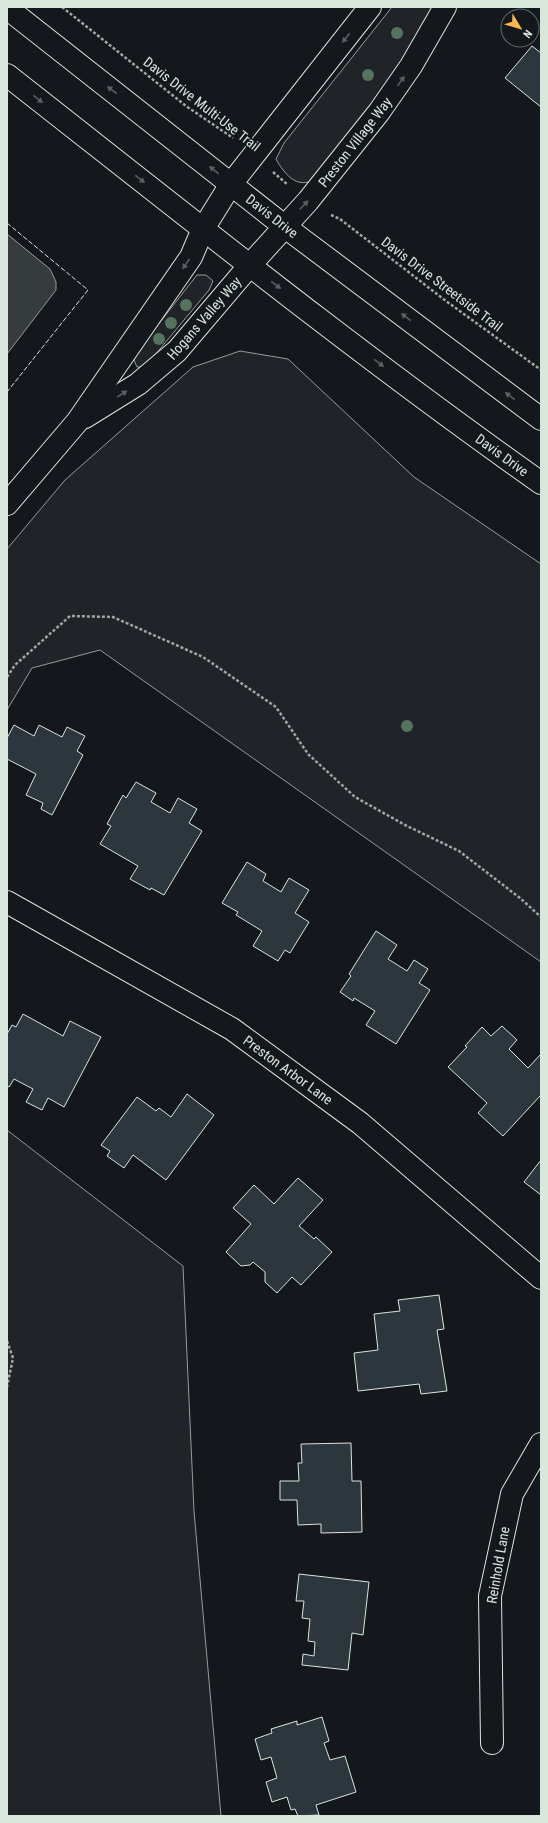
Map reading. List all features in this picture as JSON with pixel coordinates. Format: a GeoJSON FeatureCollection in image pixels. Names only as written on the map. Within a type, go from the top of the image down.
{"type":"FeatureCollection","features":[{"type":"Feature","properties":{"kind":"street"},"geometry":{"type":"LineString","coordinates":[[203,229],[231,184],[370,7]]}},
{"type":"Feature","properties":{"kind":"street","name":"Preston Village Way"},"geometry":{"type":"LineString","coordinates":[[250,265],[308,201],[379,112],[411,66],[445,7]]}},
{"type":"Feature","properties":{"kind":"street","name":"Davis Drive"},"geometry":{"type":"LineString","coordinates":[[7,8],[284,226],[541,419]]}},
{"type":"Feature","properties":{"kind":"street","name":"Davis Drive"},"geometry":{"type":"LineString","coordinates":[[7,75],[250,265],[488,445],[541,483]]}},
{"type":"Feature","properties":{"kind":"street","name":"Hogans Valley Way"},"geometry":{"type":"LineString","coordinates":[[7,504],[77,422],[191,256],[203,229]]}},
{"type":"Feature","properties":{"kind":"street","name":"Hogans Valley Way"},"geometry":{"type":"LineString","coordinates":[[77,422],[138,384],[178,351],[250,265]]}},
{"type":"Feature","properties":{"kind":"street","name":"Preston Arbor Lane"},"geometry":{"type":"LineString","coordinates":[[7,902],[232,1029],[360,1123],[541,1278]]}},
{"type":"Feature","properties":{"kind":"street","name":"Reinhold Lane"},"geometry":{"type":"LineString","coordinates":[[492,1743],[490,1596],[512,1494],[541,1444]]}},
{"type":"Feature","properties":{"kind":"path","name":"Davis Drive Multi-Use Trail"},"geometry":{"type":"LineString","coordinates":[[62,7],[186,106],[230,135],[308,201],[331,214]]}},
{"type":"Feature","properties":{"kind":"path","name":"Davis Drive Streetside Trail"},"geometry":{"type":"LineString","coordinates":[[331,214],[340,219],[446,301],[541,370]]}},
{"type":"Feature","properties":{"kind":"path"},"geometry":{"type":"LineString","coordinates":[[7,677],[14,665],[70,616],[113,616],[203,657],[276,707],[308,754],[355,797],[405,825],[459,851],[520,898],[541,917]]}},
{"type":"Feature","properties":{"kind":"path"},"geometry":{"type":"LineString","coordinates":[[7,1341],[13,1358],[7,1387]]}},
{"type":"Feature","properties":{"kind":"shaded area"},"geometry":{"type":"Polygon","coordinates":[[[392,7],[436,7],[414,49],[320,172],[308,182],[298,182],[281,168],[276,159],[284,143],[392,7]]]}},
{"type":"Feature","properties":{"kind":"shaded area"},"geometry":{"type":"Polygon","coordinates":[[[7,234],[50,269],[56,282],[56,290],[7,354],[7,234]]]}},
{"type":"Feature","properties":{"kind":"shaded area"},"geometry":{"type":"Polygon","coordinates":[[[197,275],[206,275],[213,281],[209,290],[145,367],[137,367],[134,360],[135,354],[197,275]]]}},
{"type":"Feature","properties":{"kind":"shaded area"},"geometry":{"type":"Polygon","coordinates":[[[240,351],[288,359],[414,477],[541,564],[541,962],[100,650],[32,668],[7,710],[7,549],[65,480],[193,367],[240,351]]]}},
{"type":"Feature","properties":{"kind":"shaded area"},"geometry":{"type":"Polygon","coordinates":[[[7,1130],[183,1266],[194,1511],[221,1816],[7,1816],[7,1130]]]}},
{"type":"Feature","properties":{"kind":"building"},"geometry":{"type":"Polygon","coordinates":[[[530,48],[535,48],[541,53],[541,107],[505,78],[530,48]]]}},
{"type":"Feature","properties":{"kind":"building"},"geometry":{"type":"Polygon","coordinates":[[[14,725],[34,736],[39,725],[62,737],[67,727],[85,736],[77,751],[83,755],[52,815],[41,809],[43,803],[26,795],[36,774],[7,759],[7,738],[14,725]]]}},
{"type":"Feature","properties":{"kind":"building"},"geometry":{"type":"Polygon","coordinates":[[[136,782],[156,793],[151,802],[170,813],[178,798],[197,809],[189,823],[202,831],[164,895],[151,888],[150,890],[130,879],[138,866],[100,844],[111,826],[107,824],[123,795],[126,798],[136,782]]]}},
{"type":"Feature","properties":{"kind":"building"},"geometry":{"type":"Polygon","coordinates":[[[247,862],[266,874],[263,881],[281,892],[289,878],[309,890],[295,913],[309,922],[290,953],[285,950],[278,961],[253,946],[262,931],[236,915],[238,912],[222,903],[247,862]]]}},
{"type":"Feature","properties":{"kind":"building"},"geometry":{"type":"Polygon","coordinates":[[[376,931],[397,945],[388,959],[407,971],[414,960],[428,969],[419,983],[430,990],[396,1044],[366,1025],[375,1011],[354,998],[353,1001],[340,992],[351,976],[349,974],[376,931]]]}},
{"type":"Feature","properties":{"kind":"building"},"geometry":{"type":"Polygon","coordinates":[[[23,1014],[63,1036],[70,1021],[101,1037],[64,1107],[48,1098],[42,1110],[26,1102],[33,1089],[14,1079],[9,1087],[7,1086],[7,1034],[12,1025],[16,1027],[23,1014]]]}},
{"type":"Feature","properties":{"kind":"building"},"geometry":{"type":"Polygon","coordinates":[[[502,1026],[517,1040],[509,1049],[528,1068],[540,1055],[541,1056],[541,1095],[503,1136],[478,1113],[487,1103],[448,1067],[467,1047],[465,1046],[482,1027],[491,1036],[502,1026]]]}},
{"type":"Feature","properties":{"kind":"building"},"geometry":{"type":"Polygon","coordinates":[[[187,1094],[214,1115],[166,1180],[133,1155],[124,1168],[107,1156],[110,1151],[101,1145],[137,1097],[156,1111],[159,1108],[171,1117],[187,1094]]]}},
{"type":"Feature","properties":{"kind":"building"},"geometry":{"type":"Polygon","coordinates":[[[541,1160],[541,1195],[524,1182],[541,1160]]]}},
{"type":"Feature","properties":{"kind":"building"},"geometry":{"type":"Polygon","coordinates":[[[298,1178],[323,1200],[299,1226],[314,1239],[316,1237],[332,1252],[301,1285],[292,1277],[277,1293],[265,1282],[265,1272],[253,1262],[250,1265],[241,1266],[226,1252],[251,1224],[233,1208],[254,1185],[274,1204],[298,1178]]]}},
{"type":"Feature","properties":{"kind":"building"},"geometry":{"type":"Polygon","coordinates":[[[439,1295],[444,1329],[437,1330],[447,1391],[421,1394],[419,1384],[358,1391],[354,1353],[378,1350],[374,1314],[400,1311],[398,1300],[439,1295]]]}},
{"type":"Feature","properties":{"kind":"building"},"geometry":{"type":"Polygon","coordinates":[[[351,1443],[352,1481],[361,1481],[362,1532],[321,1533],[321,1524],[298,1525],[297,1500],[280,1500],[280,1481],[299,1481],[298,1463],[302,1463],[301,1444],[351,1443]]]}},
{"type":"Feature","properties":{"kind":"building"},"geometry":{"type":"Polygon","coordinates":[[[299,1574],[369,1582],[363,1635],[352,1633],[348,1670],[302,1665],[303,1654],[314,1656],[315,1642],[308,1641],[310,1619],[302,1618],[304,1601],[296,1601],[299,1574]]]}},
{"type":"Feature","properties":{"kind":"building"},"geometry":{"type":"Polygon","coordinates":[[[322,1717],[329,1741],[324,1743],[330,1760],[345,1756],[356,1792],[316,1805],[319,1815],[298,1816],[295,1809],[291,1810],[287,1797],[272,1802],[266,1782],[277,1778],[271,1757],[261,1760],[255,1739],[272,1733],[271,1729],[297,1721],[297,1725],[322,1717]]]}},
{"type":"Feature","properties":{"kind":"fence"},"geometry":{"type":"LineString","coordinates":[[7,223],[88,290],[7,392]]}}]}
